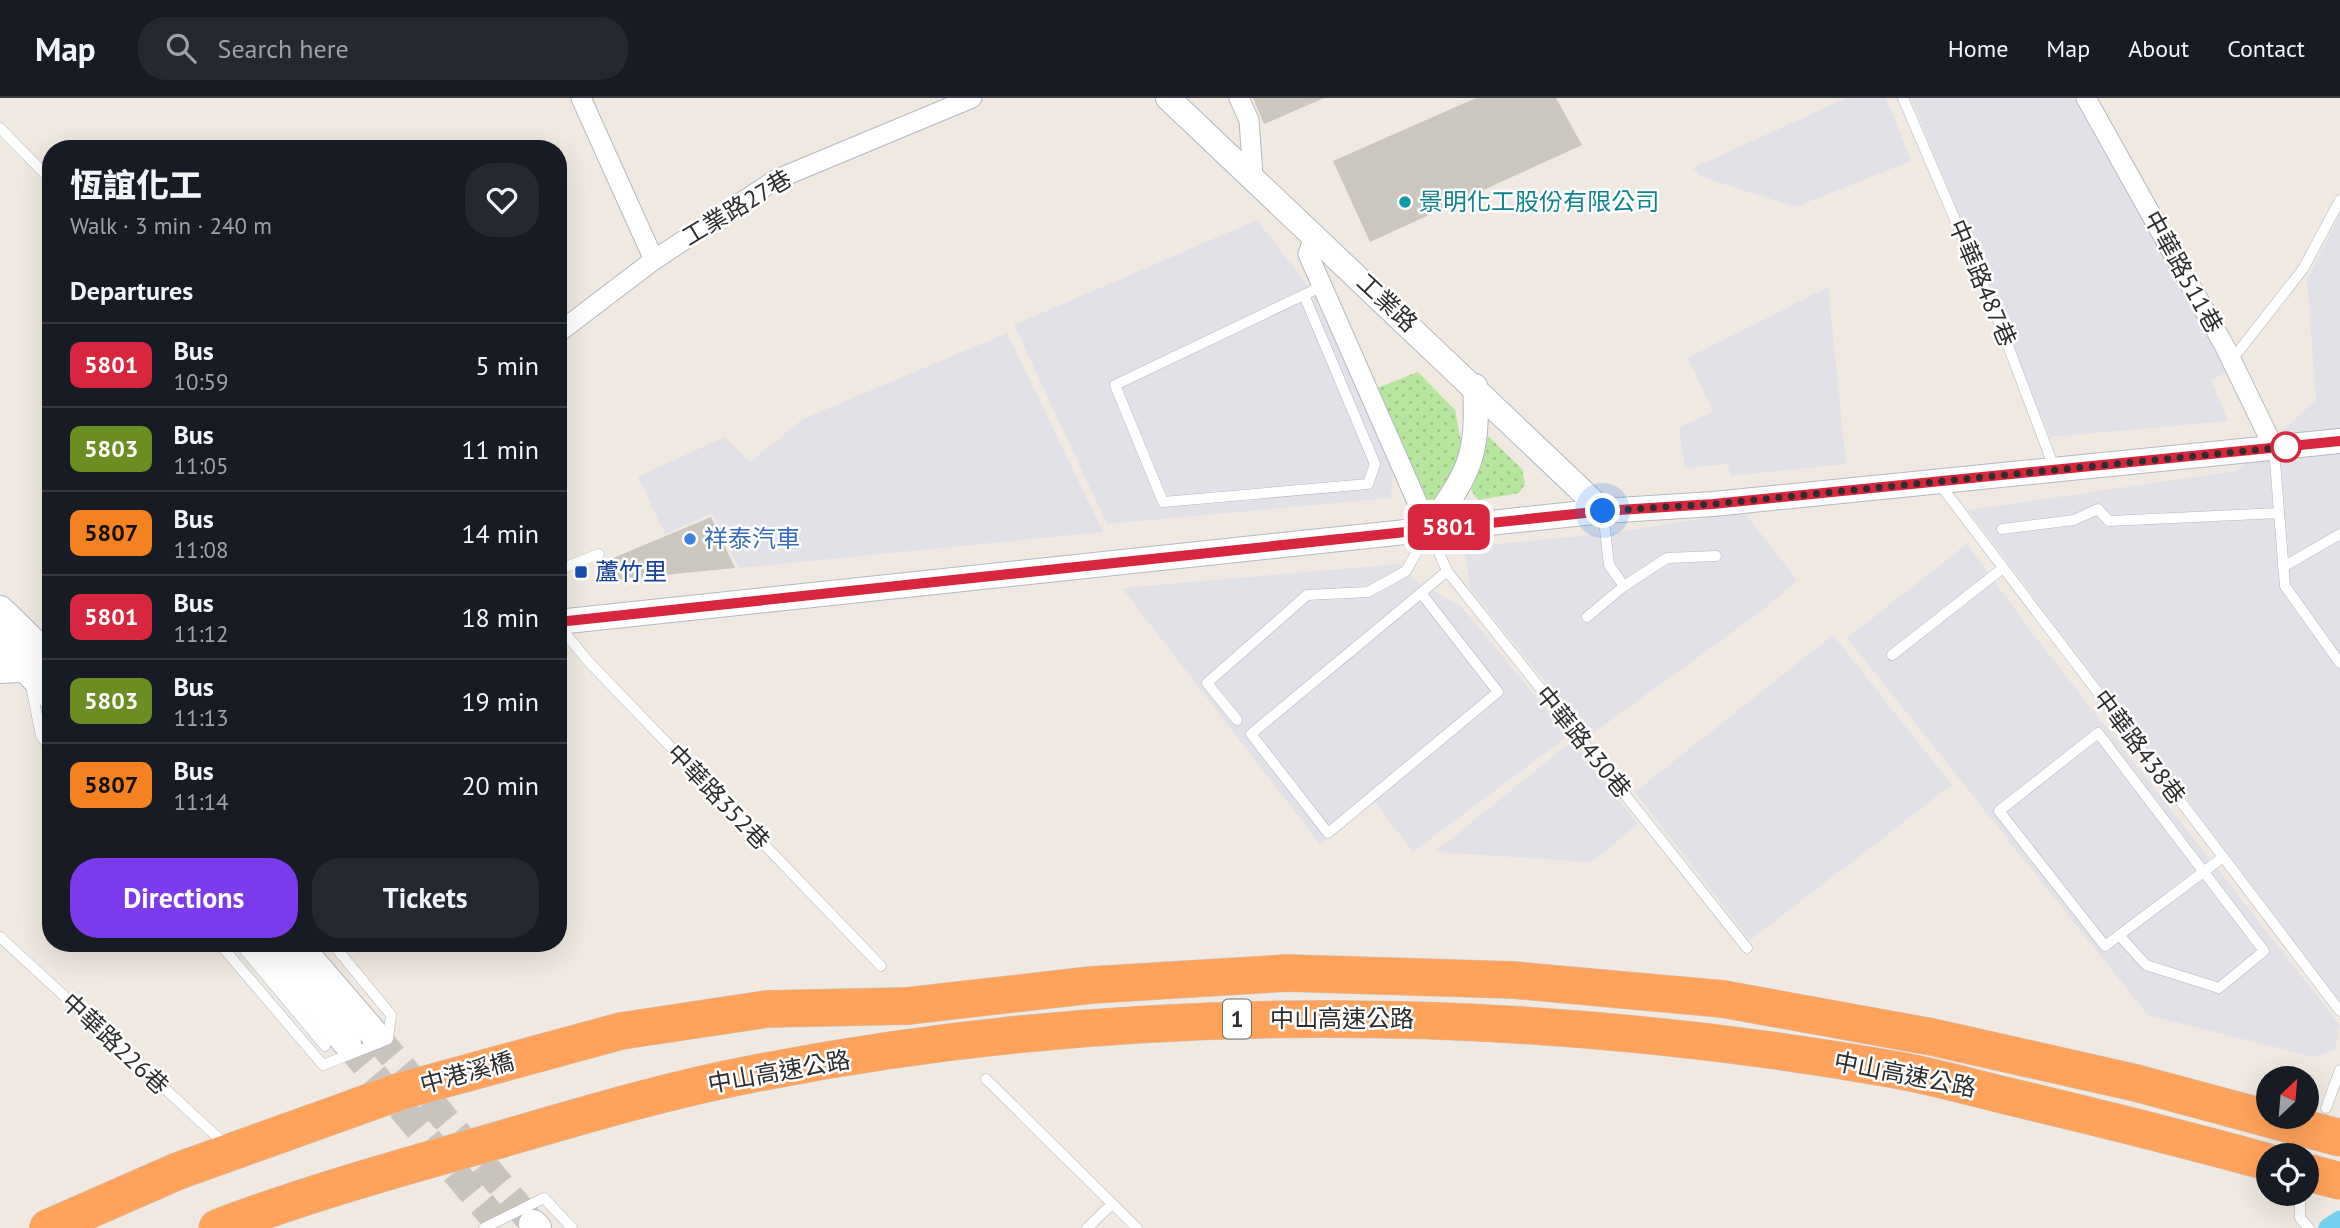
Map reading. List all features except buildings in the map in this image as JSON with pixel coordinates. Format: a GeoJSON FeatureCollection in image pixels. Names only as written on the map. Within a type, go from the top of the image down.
{"type":"FeatureCollection","features":[{"type":"Feature","properties":{"kind":"highway","name":"中山高速公路"},"geometry":{"type":"LineString","coordinates":[[907,1006],[1091,985],[1287,973],[1513,980],[1697,997],[1932,1037],[2136,1083],[2333,1123]]}},
{"type":"Feature","properties":{"kind":"highway","name":"中港溪橋"},"geometry":{"type":"LineString","coordinates":[[48,1228],[178,1171],[401,1091],[621,1031],[767,1009],[907,1006]]}},
{"type":"Feature","properties":{"kind":"highway","name":"中山高速公路"},"geometry":{"type":"LineString","coordinates":[[217,1228],[321,1190],[631,1102],[753,1074],[1030,1033],[1216,1019],[1397,1018],[1584,1029],[1736,1045],[1895,1070],[2121,1123],[2256,1159]]}},
{"type":"Feature","properties":{"kind":"highway"},"geometry":{"type":"LineString","coordinates":[[2319,1184],[2340,1181]]}},
{"type":"Feature","properties":{"kind":"main road"},"geometry":{"type":"LineString","coordinates":[[0,610],[42,665]]}},
{"type":"Feature","properties":{"kind":"main road"},"geometry":{"type":"LineString","coordinates":[[0,641],[42,665]]}},
{"type":"Feature","properties":{"kind":"main road"},"geometry":{"type":"LineString","coordinates":[[269,952],[336,1044]]}},
{"type":"Feature","properties":{"kind":"main road"},"geometry":{"type":"LineString","coordinates":[[304,952],[378,1030]]}},
{"type":"Feature","properties":{"kind":"street"},"geometry":{"type":"LineString","coordinates":[[581,98],[654,260]]}},
{"type":"Feature","properties":{"kind":"street","name":"工業路27巷"},"geometry":{"type":"LineString","coordinates":[[567,326],[654,260],[775,180],[972,98]]}},
{"type":"Feature","properties":{"kind":"street","name":"工業路"},"geometry":{"type":"LineString","coordinates":[[1168,98],[1315,234],[1603,511]]}},
{"type":"Feature","properties":{"kind":"street"},"geometry":{"type":"LineString","coordinates":[[1239,98],[1249,120],[1253,176]]}},
{"type":"Feature","properties":{"kind":"street","name":"中華路511巷"},"geometry":{"type":"LineString","coordinates":[[2086,98],[2231,361],[2274,448]]}},
{"type":"Feature","properties":{"kind":"street"},"geometry":{"type":"LineString","coordinates":[[1315,234],[1308,254],[1313,291],[1429,529]]}},
{"type":"Feature","properties":{"kind":"street"},"geometry":{"type":"LineString","coordinates":[[1429,529],[1469,467],[1478,432],[1475,386]]}},
{"type":"Feature","properties":{"kind":"street"},"geometry":{"type":"LineString","coordinates":[[567,623],[1603,511],[1713,504],[2340,441]]}},
{"type":"Feature","properties":{"kind":"street"},"geometry":{"type":"LineString","coordinates":[[0,671],[42,666]]}},
{"type":"Feature","properties":{"kind":"lane","name":"中華路487巷"},"geometry":{"type":"LineString","coordinates":[[1903,98],[2001,327],[2055,470]]}},
{"type":"Feature","properties":{"kind":"lane"},"geometry":{"type":"LineString","coordinates":[[0,128],[42,171]]}},
{"type":"Feature","properties":{"kind":"lane"},"geometry":{"type":"LineString","coordinates":[[2231,361],[2303,269],[2340,200]]}},
{"type":"Feature","properties":{"kind":"lane"},"geometry":{"type":"LineString","coordinates":[[1313,291],[1375,464],[1368,484],[1163,502],[1115,385],[1313,291]]}},
{"type":"Feature","properties":{"kind":"lane"},"geometry":{"type":"LineString","coordinates":[[2274,448],[2285,586],[2340,663]]}},
{"type":"Feature","properties":{"kind":"lane","name":"中華路438巷"},"geometry":{"type":"LineString","coordinates":[[1938,482],[2340,1011]]}},
{"type":"Feature","properties":{"kind":"lane"},"geometry":{"type":"LineString","coordinates":[[2002,529],[2074,520],[2098,509],[2109,521],[2279,513]]}},
{"type":"Feature","properties":{"kind":"lane"},"geometry":{"type":"LineString","coordinates":[[1603,511],[1609,565],[1624,586]]}},
{"type":"Feature","properties":{"kind":"lane"},"geometry":{"type":"LineString","coordinates":[[1237,720],[1207,683],[1307,595],[1368,592],[1406,571],[1429,529]]}},
{"type":"Feature","properties":{"kind":"lane","name":"中華路430巷"},"geometry":{"type":"LineString","coordinates":[[1429,529],[1447,571],[1747,948]]}},
{"type":"Feature","properties":{"kind":"lane"},"geometry":{"type":"LineString","coordinates":[[2283,567],[2340,534]]}},
{"type":"Feature","properties":{"kind":"lane"},"geometry":{"type":"LineString","coordinates":[[567,566],[599,554]]}},
{"type":"Feature","properties":{"kind":"lane"},"geometry":{"type":"LineString","coordinates":[[1587,617],[1624,586],[1667,558],[1716,556]]}},
{"type":"Feature","properties":{"kind":"lane"},"geometry":{"type":"LineString","coordinates":[[1892,655],[2003,568]]}},
{"type":"Feature","properties":{"kind":"lane"},"geometry":{"type":"LineString","coordinates":[[1420,593],[1498,692],[1328,833],[1251,734],[1420,593],[1447,571]]}},
{"type":"Feature","properties":{"kind":"lane","name":"中華路352巷"},"geometry":{"type":"LineString","coordinates":[[567,635],[588,661],[881,966]]}},
{"type":"Feature","properties":{"kind":"lane"},"geometry":{"type":"LineString","coordinates":[[42,701],[42,737]]}},
{"type":"Feature","properties":{"kind":"lane"},"geometry":{"type":"LineString","coordinates":[[2119,935],[2146,965],[2219,988],[2264,951],[2203,872],[2098,733],[1999,811],[2105,946],[2119,935],[2203,872],[2222,856]]}},
{"type":"Feature","properties":{"kind":"lane","name":"中華路226巷"},"geometry":{"type":"LineString","coordinates":[[0,937],[231,1150]]}},
{"type":"Feature","properties":{"kind":"lane"},"geometry":{"type":"LineString","coordinates":[[227,952],[323,1065],[388,1039],[391,1015],[339,952]]}},
{"type":"Feature","properties":{"kind":"lane"},"geometry":{"type":"LineString","coordinates":[[248,952],[336,1044]]}},
{"type":"Feature","properties":{"kind":"lane"},"geometry":{"type":"LineString","coordinates":[[347,984],[378,1030]]}},
{"type":"Feature","properties":{"kind":"lane"},"geometry":{"type":"LineString","coordinates":[[2333,1123],[2340,1070]]}},
{"type":"Feature","properties":{"kind":"lane"},"geometry":{"type":"LineString","coordinates":[[986,1079],[1137,1228]]}},
{"type":"Feature","properties":{"kind":"lane"},"geometry":{"type":"LineString","coordinates":[[484,1228],[544,1198],[572,1228]]}},
{"type":"Feature","properties":{"kind":"lane"},"geometry":{"type":"LineString","coordinates":[[1087,1228],[1112,1203]]}},
{"type":"Feature","properties":{"kind":"lane"},"geometry":{"type":"LineString","coordinates":[[2301,1206],[2300,1218],[2309,1228]]}},
{"type":"Feature","properties":{"kind":"shaded area"},"geometry":{"type":"Polygon","coordinates":[[[1847,98],[1886,98],[1911,161],[1795,207],[1700,176],[1693,168],[1847,98]]]}},
{"type":"Feature","properties":{"kind":"shaded area"},"geometry":{"type":"Polygon","coordinates":[[[1911,98],[2074,98],[2228,372],[2211,380],[2228,421],[2050,437],[1911,98]]]}},
{"type":"Feature","properties":{"kind":"shaded area"},"geometry":{"type":"Polygon","coordinates":[[[2340,214],[2340,1002],[1968,510],[2236,471],[2316,400],[2307,279],[2340,214]]]}},
{"type":"Feature","properties":{"kind":"shaded area"},"geometry":{"type":"Polygon","coordinates":[[[1257,220],[1312,291],[1393,469],[1391,498],[1107,524],[1014,325],[1257,220]]]}},
{"type":"Feature","properties":{"kind":"shaded area"},"geometry":{"type":"Polygon","coordinates":[[[1828,287],[1846,464],[1730,476],[1728,464],[1685,468],[1679,427],[1713,412],[1688,358],[1828,287]]]}},
{"type":"Feature","properties":{"kind":"shaded area"},"geometry":{"type":"Polygon","coordinates":[[[1007,333],[1103,532],[739,568],[712,513],[665,534],[638,477],[724,437],[750,462],[803,419],[1007,333]]]}},
{"type":"Feature","properties":{"kind":"shaded area"},"geometry":{"type":"Polygon","coordinates":[[[1744,512],[1797,580],[1767,607],[1589,736],[1470,589],[1465,547],[1613,533],[1744,512]]]}},
{"type":"Feature","properties":{"kind":"shaded area"},"geometry":{"type":"Polygon","coordinates":[[[1967,544],[2033,634],[2340,1025],[2335,1050],[2314,1057],[2148,1015],[1847,638],[1967,544]]]}},
{"type":"Feature","properties":{"kind":"shaded area"},"geometry":{"type":"Polygon","coordinates":[[[1398,564],[1421,585],[1461,606],[1568,736],[1413,852],[1375,802],[1320,844],[1122,588],[1398,564]]]}},
{"type":"Feature","properties":{"kind":"shaded area"},"geometry":{"type":"Polygon","coordinates":[[[1833,635],[1952,785],[1750,940],[1635,792],[1833,635]]]}},
{"type":"Feature","properties":{"kind":"shaded area"},"geometry":{"type":"Polygon","coordinates":[[[1572,741],[1638,824],[1592,862],[1435,852],[1572,741]]]}},
{"type":"Feature","properties":{"kind":"green space"},"geometry":{"type":"Polygon","coordinates":[[[1418,372],[1455,410],[1463,451],[1454,478],[1430,507],[1377,388],[1418,372]]]}},
{"type":"Feature","properties":{"kind":"green space"},"geometry":{"type":"Polygon","coordinates":[[[1489,437],[1522,469],[1525,484],[1519,493],[1478,500],[1469,487],[1482,444],[1489,437]]]}},
{"type":"Feature","properties":{"kind":"waterway"},"geometry":{"type":"LineString","coordinates":[[2328,1228],[2340,1220]]}},
{"type":"Feature","properties":{"kind":"tunnel"},"geometry":{"type":"LineString","coordinates":[[375,1035],[533,1224]]}},
{"type":"Feature","properties":{"kind":"tunnel"},"geometry":{"type":"LineString","coordinates":[[347,1043],[502,1228]]}},
{"type":"Feature","properties":{"kind":"bus line","name":"5801"},"geometry":{"type":"LineString","coordinates":[[567,621],[773,602],[1603,511],[1713,504],[2340,441]]}},
{"type":"Feature","properties":{"kind":"place","name":"景明化工股份有限公司"},"geometry":{"type":"Point","coordinates":[1405,202]}},
{"type":"Feature","properties":{"kind":"place","name":"祥泰汽車"},"geometry":{"type":"Point","coordinates":[690,539]}},
{"type":"Feature","properties":{"kind":"place","name":"蘆竹里"},"geometry":{"type":"Point","coordinates":[581,572]}},
{"type":"Feature","properties":{"kind":"route"},"geometry":{"type":"LineString","coordinates":[[1603,511],[1713,504],[2286,447]]}}]}
